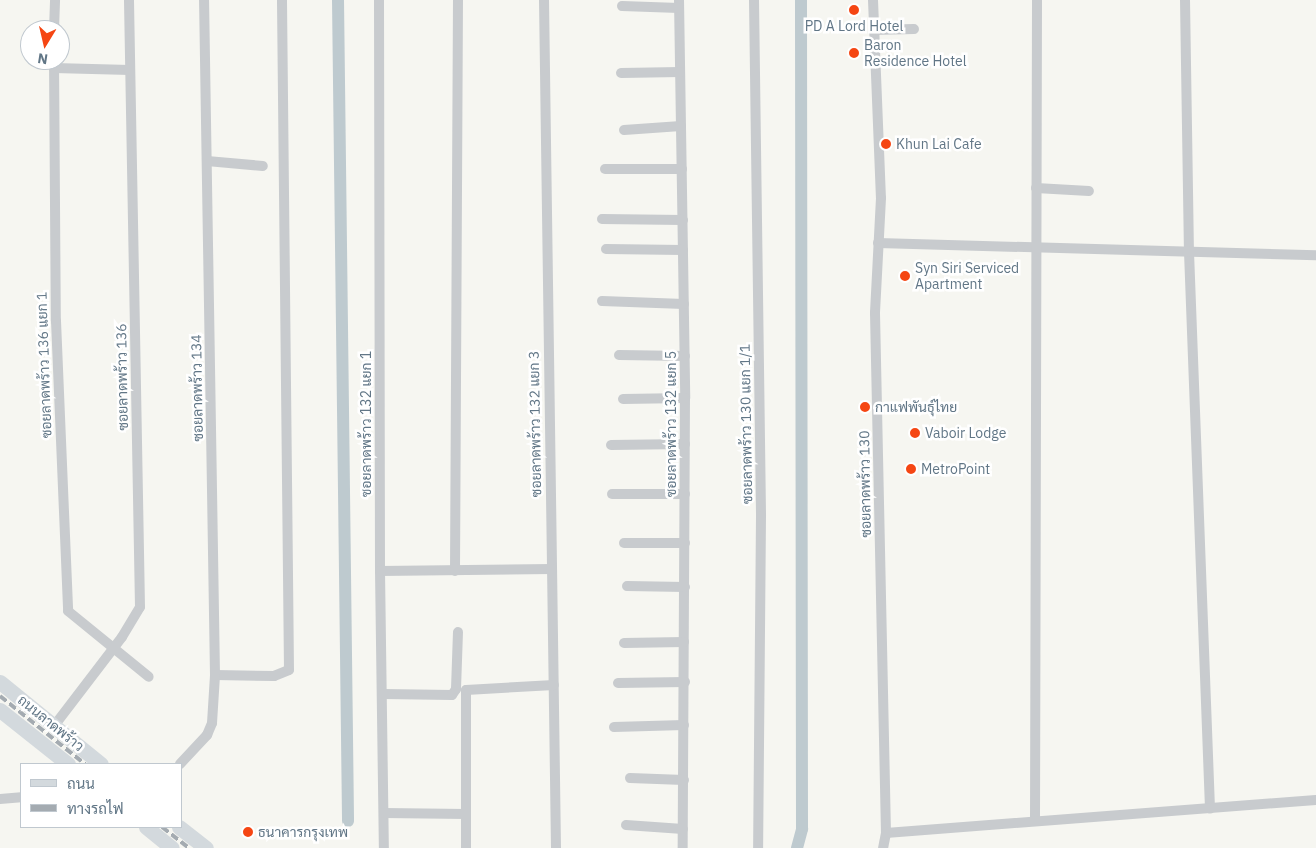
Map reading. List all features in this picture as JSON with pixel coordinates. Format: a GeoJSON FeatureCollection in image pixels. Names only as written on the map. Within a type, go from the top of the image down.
{"type":"FeatureCollection","features":[{"type":"Feature","properties":{"kind":"main road","name":"ถนนลาดพร้าว"},"geometry":{"type":"LineString","coordinates":[[0,682],[100,763]]}},
{"type":"Feature","properties":{"kind":"main road","name":"ถนนลาดพร้าว"},"geometry":{"type":"LineString","coordinates":[[0,710],[67,763]]}},
{"type":"Feature","properties":{"kind":"main road"},"geometry":{"type":"LineString","coordinates":[[147,828],[172,848]]}},
{"type":"Feature","properties":{"kind":"main road"},"geometry":{"type":"LineString","coordinates":[[180,828],[206,848]]}},
{"type":"Feature","properties":{"kind":"street"},"geometry":{"type":"LineString","coordinates":[[54,0],[54,20]]}},
{"type":"Feature","properties":{"kind":"street","name":"ซอยลาดพร้าว 136"},"geometry":{"type":"LineString","coordinates":[[54,726],[113,649],[140,607],[129,0]]}},
{"type":"Feature","properties":{"kind":"street","name":"ซอยลาดพร้าว 134"},"geometry":{"type":"LineString","coordinates":[[181,763],[207,735],[212,723],[215,675],[204,0]]}},
{"type":"Feature","properties":{"kind":"street"},"geometry":{"type":"LineString","coordinates":[[215,675],[274,676],[289,670],[282,0]]}},
{"type":"Feature","properties":{"kind":"street","name":"ซอยลาดพร้าว 132 แยก 1"},"geometry":{"type":"LineString","coordinates":[[379,0],[380,571],[384,694],[384,848]]}},
{"type":"Feature","properties":{"kind":"street"},"geometry":{"type":"LineString","coordinates":[[455,571],[458,0]]}},
{"type":"Feature","properties":{"kind":"street","name":"ซอยลาดพร้าว 132 แยก 3"},"geometry":{"type":"LineString","coordinates":[[544,0],[556,848]]}},
{"type":"Feature","properties":{"kind":"street","name":"ซอยลาดพร้าว 130 แยก 1/1"},"geometry":{"type":"LineString","coordinates":[[754,0],[761,516],[758,848]]}},
{"type":"Feature","properties":{"kind":"street","name":"ซอยลาดพร้าว 130"},"geometry":{"type":"LineString","coordinates":[[873,0],[881,198],[875,313],[886,833],[882,848]]}},
{"type":"Feature","properties":{"kind":"street"},"geometry":{"type":"LineString","coordinates":[[1035,821],[1037,0]]}},
{"type":"Feature","properties":{"kind":"street"},"geometry":{"type":"LineString","coordinates":[[1186,0],[1189,252],[1210,810]]}},
{"type":"Feature","properties":{"kind":"street"},"geometry":{"type":"LineString","coordinates":[[622,6],[679,4]]}},
{"type":"Feature","properties":{"kind":"street","name":"ซอยลาดพร้าว 132 แยก 5"},"geometry":{"type":"LineString","coordinates":[[679,4],[685,356],[683,848]]}},
{"type":"Feature","properties":{"kind":"street"},"geometry":{"type":"LineString","coordinates":[[873,30],[914,29]]}},
{"type":"Feature","properties":{"kind":"street"},"geometry":{"type":"LineString","coordinates":[[70,65],[130,70]]}},
{"type":"Feature","properties":{"kind":"street","name":"ซอยลาดพร้าว 136 แยก 1"},"geometry":{"type":"LineString","coordinates":[[54,70],[56,321],[68,610],[149,677]]}},
{"type":"Feature","properties":{"kind":"street"},"geometry":{"type":"LineString","coordinates":[[620,73],[680,72]]}},
{"type":"Feature","properties":{"kind":"street"},"geometry":{"type":"LineString","coordinates":[[624,130],[681,126]]}},
{"type":"Feature","properties":{"kind":"street"},"geometry":{"type":"LineString","coordinates":[[207,162],[262,166]]}},
{"type":"Feature","properties":{"kind":"street"},"geometry":{"type":"LineString","coordinates":[[604,170],[682,169]]}},
{"type":"Feature","properties":{"kind":"street"},"geometry":{"type":"LineString","coordinates":[[1036,188],[1089,192]]}},
{"type":"Feature","properties":{"kind":"street"},"geometry":{"type":"LineString","coordinates":[[602,219],[683,220]]}},
{"type":"Feature","properties":{"kind":"street"},"geometry":{"type":"LineString","coordinates":[[878,243],[1035,250],[1316,255]]}},
{"type":"Feature","properties":{"kind":"street"},"geometry":{"type":"LineString","coordinates":[[606,250],[683,250]]}},
{"type":"Feature","properties":{"kind":"street"},"geometry":{"type":"LineString","coordinates":[[602,301],[684,304]]}},
{"type":"Feature","properties":{"kind":"street"},"geometry":{"type":"LineString","coordinates":[[619,355],[685,356]]}},
{"type":"Feature","properties":{"kind":"street"},"geometry":{"type":"LineString","coordinates":[[623,399],[685,398]]}},
{"type":"Feature","properties":{"kind":"street"},"geometry":{"type":"LineString","coordinates":[[611,445],[685,444]]}},
{"type":"Feature","properties":{"kind":"street"},"geometry":{"type":"LineString","coordinates":[[612,494],[685,494]]}},
{"type":"Feature","properties":{"kind":"street"},"geometry":{"type":"LineString","coordinates":[[624,543],[685,543]]}},
{"type":"Feature","properties":{"kind":"street"},"geometry":{"type":"LineString","coordinates":[[380,571],[552,569]]}},
{"type":"Feature","properties":{"kind":"street"},"geometry":{"type":"LineString","coordinates":[[627,586],[685,588]]}},
{"type":"Feature","properties":{"kind":"street"},"geometry":{"type":"LineString","coordinates":[[384,694],[452,695],[456,689],[458,632]]}},
{"type":"Feature","properties":{"kind":"street"},"geometry":{"type":"LineString","coordinates":[[624,643],[684,642]]}},
{"type":"Feature","properties":{"kind":"street"},"geometry":{"type":"LineString","coordinates":[[618,683],[685,682]]}},
{"type":"Feature","properties":{"kind":"street"},"geometry":{"type":"LineString","coordinates":[[466,848],[466,690],[554,685]]}},
{"type":"Feature","properties":{"kind":"street"},"geometry":{"type":"LineString","coordinates":[[614,727],[684,725]]}},
{"type":"Feature","properties":{"kind":"street"},"geometry":{"type":"LineString","coordinates":[[630,778],[684,780]]}},
{"type":"Feature","properties":{"kind":"street"},"geometry":{"type":"LineString","coordinates":[[0,799],[20,797]]}},
{"type":"Feature","properties":{"kind":"street"},"geometry":{"type":"LineString","coordinates":[[886,833],[1210,810],[1316,800]]}},
{"type":"Feature","properties":{"kind":"street"},"geometry":{"type":"LineString","coordinates":[[384,814],[466,814]]}},
{"type":"Feature","properties":{"kind":"street"},"geometry":{"type":"LineString","coordinates":[[626,825],[683,829]]}},
{"type":"Feature","properties":{"kind":"waterway"},"geometry":{"type":"LineString","coordinates":[[338,0],[348,821]]}},
{"type":"Feature","properties":{"kind":"waterway"},"geometry":{"type":"LineString","coordinates":[[797,848],[802,829],[801,0]]}},
{"type":"Feature","properties":{"kind":"railway"},"geometry":{"type":"LineString","coordinates":[[0,696],[84,763]]}},
{"type":"Feature","properties":{"kind":"railway"},"geometry":{"type":"LineString","coordinates":[[163,828],[189,848]]}},
{"type":"Feature","properties":{"kind":"place","name":"PD A Lord Hotel"},"geometry":{"type":"Point","coordinates":[854,10]}},
{"type":"Feature","properties":{"kind":"place","name":"Baron Residence Hotel"},"geometry":{"type":"Point","coordinates":[854,53]}},
{"type":"Feature","properties":{"kind":"place","name":"Khun Lai Cafe"},"geometry":{"type":"Point","coordinates":[886,144]}},
{"type":"Feature","properties":{"kind":"place","name":"Syn Siri Serviced Apartment"},"geometry":{"type":"Point","coordinates":[905,276]}},
{"type":"Feature","properties":{"kind":"place","name":"กาแฟพันธุ์ไทย"},"geometry":{"type":"Point","coordinates":[865,407]}},
{"type":"Feature","properties":{"kind":"place","name":"Vaboir Lodge"},"geometry":{"type":"Point","coordinates":[915,433]}},
{"type":"Feature","properties":{"kind":"place","name":"MetroPoint"},"geometry":{"type":"Point","coordinates":[911,469]}},
{"type":"Feature","properties":{"kind":"place","name":"ธนาคารกรุงเทพ"},"geometry":{"type":"Point","coordinates":[248,832]}}]}
